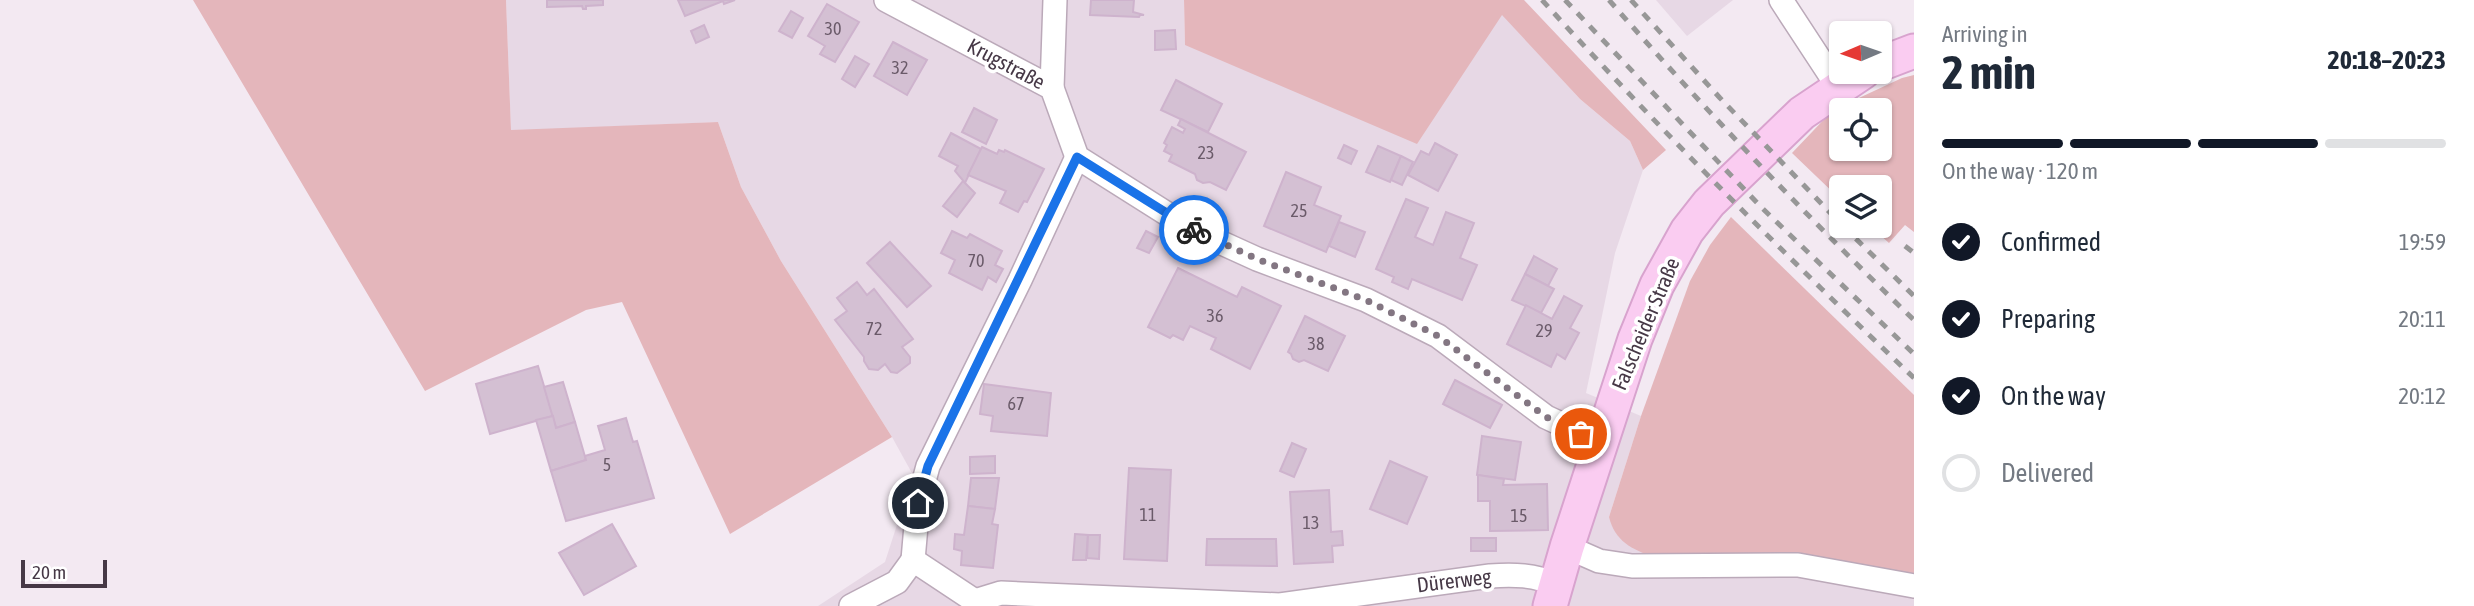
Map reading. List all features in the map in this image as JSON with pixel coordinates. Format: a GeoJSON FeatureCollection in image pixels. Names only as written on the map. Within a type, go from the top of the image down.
{"type":"FeatureCollection","features":[{"type":"Feature","properties":{"kind":"street","name":"Krugstraße"},"geometry":{"type":"LineString","coordinates":[[886,0],[1052,88],[1077,157]]}},
{"type":"Feature","properties":{"kind":"street"},"geometry":{"type":"LineString","coordinates":[[1052,88],[1055,0]]}},
{"type":"Feature","properties":{"kind":"street"},"geometry":{"type":"LineString","coordinates":[[1781,0],[1829,54]]}},
{"type":"Feature","properties":{"kind":"street"},"geometry":{"type":"LineString","coordinates":[[1892,59],[1914,51]]}},
{"type":"Feature","properties":{"kind":"street","name":"Falscheider Straße"},"geometry":{"type":"LineString","coordinates":[[1553,595],[1600,442],[1648,307],[1687,231],[1709,203],[1802,113],[1844,84]]}},
{"type":"Feature","properties":{"kind":"street"},"geometry":{"type":"LineString","coordinates":[[851,606],[897,582],[913,560],[918,503],[928,466],[1077,157],[1191,229],[1257,259],[1366,300],[1438,336],[1546,417],[1600,442]]}},
{"type":"Feature","properties":{"kind":"street"},"geometry":{"type":"LineString","coordinates":[[1566,547],[1599,561],[1632,566],[1798,565],[1914,586]]}},
{"type":"Feature","properties":{"kind":"street"},"geometry":{"type":"LineString","coordinates":[[913,560],[976,603]]}},
{"type":"Feature","properties":{"kind":"street","name":"Dürerweg"},"geometry":{"type":"LineString","coordinates":[[976,603],[1001,593],[1280,605],[1517,574],[1539,577],[1553,595]]}},
{"type":"Feature","properties":{"kind":"shaded area"},"geometry":{"type":"Polygon","coordinates":[[[193,0],[506,0],[511,130],[718,122],[741,187],[781,261],[892,437],[730,534],[622,302],[586,310],[425,391],[193,0]]]}},
{"type":"Feature","properties":{"kind":"shaded area"},"geometry":{"type":"Polygon","coordinates":[[[506,0],[1184,0],[1185,45],[1502,14],[1580,99],[1630,141],[1643,170],[1615,253],[1586,393],[1641,416],[1609,517],[1914,578],[1914,606],[818,606],[885,562],[913,475],[781,261],[741,187],[718,122],[511,131],[506,0]]]}},
{"type":"Feature","properties":{"kind":"shaded area"},"geometry":{"type":"Polygon","coordinates":[[[1184,0],[1524,0],[1666,150],[1643,170],[1630,141],[1580,99],[1502,15],[1417,144],[1185,45],[1184,0]]]}},
{"type":"Feature","properties":{"kind":"shaded area"},"geometry":{"type":"Polygon","coordinates":[[[1656,0],[1733,0],[1687,36],[1656,0]]]}},
{"type":"Feature","properties":{"kind":"shaded area"},"geometry":{"type":"Polygon","coordinates":[[[1914,75],[1914,232],[1905,225],[1889,243],[1883,238],[1892,238],[1892,175],[1829,175],[1829,188],[1792,153],[1829,114],[1829,161],[1892,161],[1892,98],[1859,98],[1914,75]]]}},
{"type":"Feature","properties":{"kind":"shaded area"},"geometry":{"type":"Polygon","coordinates":[[[1731,217],[1914,395],[1914,578],[1654,557],[1625,543],[1615,532],[1609,517],[1641,416],[1690,281],[1710,245],[1731,217]]]}},
{"type":"Feature","properties":{"kind":"building"},"geometry":{"type":"Polygon","coordinates":[[[547,0],[603,0],[603,5],[586,6],[586,9],[582,6],[547,7],[547,0]]]}},
{"type":"Feature","properties":{"kind":"building"},"geometry":{"type":"Polygon","coordinates":[[[678,0],[735,0],[724,4],[723,1],[685,16],[678,0]]]}},
{"type":"Feature","properties":{"kind":"building"},"geometry":{"type":"Polygon","coordinates":[[[1091,0],[1134,0],[1133,12],[1144,15],[1090,15],[1091,0]]]}},
{"type":"Feature","properties":{"kind":"building"},"geometry":{"type":"Polygon","coordinates":[[[827,4],[859,22],[835,62],[820,54],[825,46],[808,36],[827,4]]]}},
{"type":"Feature","properties":{"kind":"building"},"geometry":{"type":"Polygon","coordinates":[[[791,11],[803,18],[792,38],[779,31],[791,11]]]}},
{"type":"Feature","properties":{"kind":"building"},"geometry":{"type":"Polygon","coordinates":[[[704,25],[709,37],[696,43],[691,31],[704,25]]]}},
{"type":"Feature","properties":{"kind":"building"},"geometry":{"type":"Polygon","coordinates":[[[1175,30],[1176,49],[1155,50],[1155,31],[1175,30]]]}},
{"type":"Feature","properties":{"kind":"building"},"geometry":{"type":"Polygon","coordinates":[[[893,42],[927,60],[907,95],[874,76],[893,42]]]}},
{"type":"Feature","properties":{"kind":"building"},"geometry":{"type":"Polygon","coordinates":[[[855,56],[869,64],[855,87],[842,79],[855,56]]]}},
{"type":"Feature","properties":{"kind":"building"},"geometry":{"type":"Polygon","coordinates":[[[1176,80],[1222,104],[1208,132],[1161,110],[1176,80]]]}},
{"type":"Feature","properties":{"kind":"building"},"geometry":{"type":"Polygon","coordinates":[[[974,108],[997,120],[986,144],[962,132],[974,108]]]}},
{"type":"Feature","properties":{"kind":"building"},"geometry":{"type":"Polygon","coordinates":[[[1181,119],[1246,152],[1226,190],[1210,182],[1197,180],[1195,174],[1169,161],[1172,155],[1164,151],[1167,145],[1164,143],[1172,127],[1183,133],[1185,129],[1178,125],[1181,119]]]}},
{"type":"Feature","properties":{"kind":"building"},"geometry":{"type":"Polygon","coordinates":[[[951,133],[981,149],[965,183],[955,171],[958,166],[939,156],[951,133]]]}},
{"type":"Feature","properties":{"kind":"building"},"geometry":{"type":"Polygon","coordinates":[[[1435,143],[1457,155],[1438,191],[1408,175],[1421,151],[1429,155],[1435,143]]]}},
{"type":"Feature","properties":{"kind":"building"},"geometry":{"type":"Polygon","coordinates":[[[1344,145],[1357,151],[1351,164],[1338,158],[1344,145]]]}},
{"type":"Feature","properties":{"kind":"building"},"geometry":{"type":"Polygon","coordinates":[[[1378,146],[1401,156],[1390,182],[1366,172],[1378,146]]]}},
{"type":"Feature","properties":{"kind":"building"},"geometry":{"type":"Polygon","coordinates":[[[982,147],[997,154],[999,150],[1005,150],[1044,169],[1027,202],[1024,201],[1018,212],[1000,203],[1006,191],[968,175],[982,147]]]}},
{"type":"Feature","properties":{"kind":"building"},"geometry":{"type":"Polygon","coordinates":[[[1401,156],[1413,162],[1402,185],[1391,180],[1401,156]]]}},
{"type":"Feature","properties":{"kind":"building"},"geometry":{"type":"Polygon","coordinates":[[[1286,172],[1321,187],[1314,205],[1341,216],[1326,252],[1264,226],[1286,172]]]}},
{"type":"Feature","properties":{"kind":"building"},"geometry":{"type":"Polygon","coordinates":[[[963,181],[975,193],[957,217],[943,206],[963,181]]]}},
{"type":"Feature","properties":{"kind":"building"},"geometry":{"type":"Polygon","coordinates":[[[1406,199],[1428,208],[1415,237],[1433,245],[1446,212],[1474,223],[1460,258],[1477,265],[1462,300],[1412,279],[1408,289],[1392,282],[1394,277],[1376,269],[1406,199]]]}},
{"type":"Feature","properties":{"kind":"building"},"geometry":{"type":"Polygon","coordinates":[[[1339,222],[1365,232],[1355,257],[1329,246],[1339,222]]]}},
{"type":"Feature","properties":{"kind":"building"},"geometry":{"type":"Polygon","coordinates":[[[952,231],[967,238],[970,234],[1002,251],[995,265],[1003,269],[996,282],[988,277],[982,290],[949,273],[955,260],[941,253],[952,231]]]}},
{"type":"Feature","properties":{"kind":"building"},"geometry":{"type":"Polygon","coordinates":[[[1146,231],[1158,237],[1149,253],[1137,248],[1146,231]]]}},
{"type":"Feature","properties":{"kind":"building"},"geometry":{"type":"Polygon","coordinates":[[[890,242],[931,286],[907,307],[867,263],[890,242]]]}},
{"type":"Feature","properties":{"kind":"building"},"geometry":{"type":"Polygon","coordinates":[[[1534,256],[1557,269],[1548,286],[1525,274],[1534,256]]]}},
{"type":"Feature","properties":{"kind":"building"},"geometry":{"type":"Polygon","coordinates":[[[1178,268],[1237,297],[1242,287],[1281,306],[1250,369],[1211,349],[1216,338],[1190,326],[1183,340],[1173,335],[1170,338],[1148,327],[1178,268]]]}},
{"type":"Feature","properties":{"kind":"building"},"geometry":{"type":"Polygon","coordinates":[[[1525,274],[1554,289],[1541,313],[1512,300],[1525,274]]]}},
{"type":"Feature","properties":{"kind":"building"},"geometry":{"type":"Polygon","coordinates":[[[857,282],[867,295],[874,289],[913,339],[902,347],[910,357],[910,363],[897,373],[891,372],[885,364],[878,370],[869,369],[864,357],[835,320],[847,311],[837,298],[857,282]]]}},
{"type":"Feature","properties":{"kind":"building"},"geometry":{"type":"Polygon","coordinates":[[[1564,296],[1582,306],[1570,328],[1579,333],[1565,359],[1557,354],[1551,367],[1507,344],[1526,305],[1552,319],[1564,296]]]}},
{"type":"Feature","properties":{"kind":"building"},"geometry":{"type":"Polygon","coordinates":[[[1305,316],[1345,336],[1328,371],[1304,360],[1299,362],[1288,352],[1305,316]]]}},
{"type":"Feature","properties":{"kind":"building"},"geometry":{"type":"Polygon","coordinates":[[[538,366],[553,416],[490,434],[476,384],[538,366]]]}},
{"type":"Feature","properties":{"kind":"building"},"geometry":{"type":"Polygon","coordinates":[[[1455,380],[1502,405],[1490,428],[1443,404],[1455,380]]]}},
{"type":"Feature","properties":{"kind":"building"},"geometry":{"type":"Polygon","coordinates":[[[563,382],[575,422],[556,428],[544,387],[563,382]]]}},
{"type":"Feature","properties":{"kind":"building"},"geometry":{"type":"Polygon","coordinates":[[[984,384],[1051,393],[1047,436],[991,431],[993,416],[980,414],[984,384]]]}},
{"type":"Feature","properties":{"kind":"building"},"geometry":{"type":"Polygon","coordinates":[[[553,416],[556,428],[575,422],[586,460],[551,471],[536,420],[553,416]]]}},
{"type":"Feature","properties":{"kind":"building"},"geometry":{"type":"Polygon","coordinates":[[[626,418],[633,442],[637,441],[654,498],[566,521],[551,471],[586,460],[585,456],[605,450],[598,426],[626,418]]]}},
{"type":"Feature","properties":{"kind":"building"},"geometry":{"type":"Polygon","coordinates":[[[1482,436],[1521,442],[1515,480],[1477,475],[1482,436]]]}},
{"type":"Feature","properties":{"kind":"building"},"geometry":{"type":"Polygon","coordinates":[[[1292,443],[1306,449],[1294,477],[1280,471],[1292,443]]]}},
{"type":"Feature","properties":{"kind":"building"},"geometry":{"type":"Polygon","coordinates":[[[995,456],[995,473],[970,474],[970,457],[995,456]]]}},
{"type":"Feature","properties":{"kind":"building"},"geometry":{"type":"Polygon","coordinates":[[[1390,461],[1427,477],[1407,524],[1370,509],[1390,461]]]}},
{"type":"Feature","properties":{"kind":"building"},"geometry":{"type":"Polygon","coordinates":[[[1129,468],[1171,470],[1167,561],[1124,559],[1129,468]]]}},
{"type":"Feature","properties":{"kind":"building"},"geometry":{"type":"Polygon","coordinates":[[[1478,475],[1504,479],[1503,485],[1547,484],[1548,530],[1490,531],[1490,501],[1478,501],[1478,475]]]}},
{"type":"Feature","properties":{"kind":"building"},"geometry":{"type":"Polygon","coordinates":[[[971,478],[999,478],[995,509],[968,506],[971,478]]]}},
{"type":"Feature","properties":{"kind":"building"},"geometry":{"type":"Polygon","coordinates":[[[1329,490],[1331,532],[1342,531],[1343,545],[1332,546],[1333,562],[1294,564],[1290,492],[1329,490]]]}},
{"type":"Feature","properties":{"kind":"building"},"geometry":{"type":"Polygon","coordinates":[[[968,506],[995,509],[992,524],[998,525],[993,568],[961,565],[962,551],[954,549],[955,534],[964,535],[968,506]]]}},
{"type":"Feature","properties":{"kind":"building"},"geometry":{"type":"Polygon","coordinates":[[[612,524],[636,566],[584,595],[559,553],[612,524]]]}},
{"type":"Feature","properties":{"kind":"building"},"geometry":{"type":"Polygon","coordinates":[[[1075,534],[1088,535],[1086,560],[1073,560],[1075,534]]]}},
{"type":"Feature","properties":{"kind":"building"},"geometry":{"type":"Polygon","coordinates":[[[1088,535],[1100,535],[1099,559],[1087,558],[1088,535]]]}},
{"type":"Feature","properties":{"kind":"building"},"geometry":{"type":"Polygon","coordinates":[[[1471,538],[1496,538],[1496,551],[1471,551],[1471,538]]]}},
{"type":"Feature","properties":{"kind":"building"},"geometry":{"type":"Polygon","coordinates":[[[1207,539],[1276,539],[1277,566],[1206,565],[1207,539]]]}},
{"type":"Feature","properties":{"kind":"railway"},"geometry":{"type":"LineString","coordinates":[[1542,0],[1725,192],[1914,378]]}},
{"type":"Feature","properties":{"kind":"railway"},"geometry":{"type":"LineString","coordinates":[[1565,0],[1761,207],[1914,354]]}},
{"type":"Feature","properties":{"kind":"railway"},"geometry":{"type":"LineString","coordinates":[[1609,0],[1758,163],[1914,320]]}},
{"type":"Feature","properties":{"kind":"railway"},"geometry":{"type":"LineString","coordinates":[[1631,0],[1829,212]]}},
{"type":"Feature","properties":{"kind":"railway"},"geometry":{"type":"LineString","coordinates":[[1855,238],[1914,296]]}},
{"type":"Feature","properties":{"kind":"railway"},"geometry":{"type":"LineString","coordinates":[[1905,246],[1914,253]]}},
{"type":"Feature","properties":{"kind":"way so far"},"geometry":{"type":"LineString","coordinates":[[1194,230],[1257,259],[1366,300],[1438,336],[1546,417],[1581,434]]}},
{"type":"Feature","properties":{"kind":"route"},"geometry":{"type":"LineString","coordinates":[[918,503],[928,466],[1077,157],[1194,230]]}}]}
